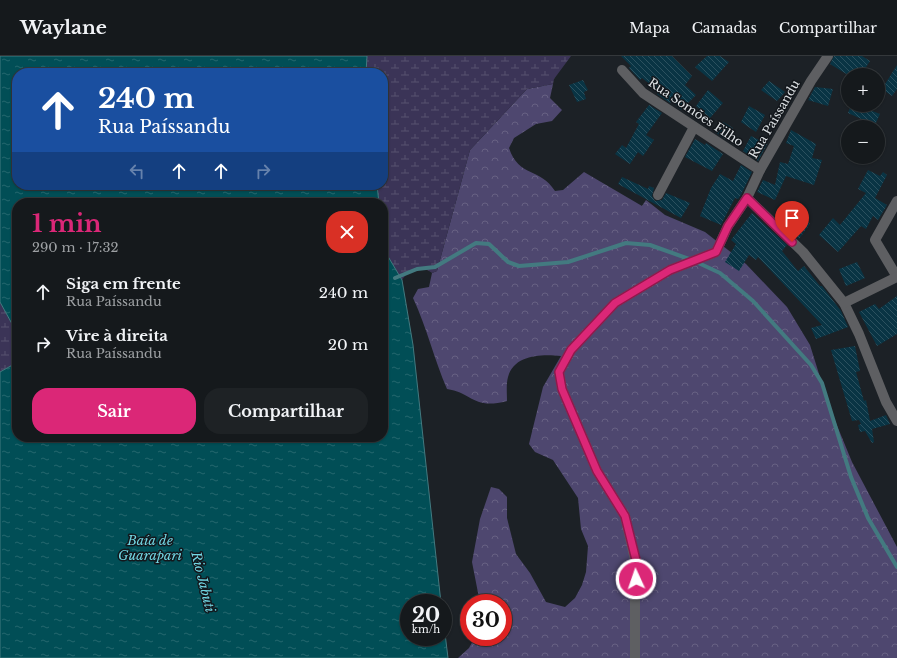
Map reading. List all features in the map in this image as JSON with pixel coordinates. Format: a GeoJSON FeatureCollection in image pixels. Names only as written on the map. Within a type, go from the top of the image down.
{"type":"FeatureCollection","features":[{"type":"Feature","properties":{"kind":"street","name":"Rua Paíssandu"},"geometry":{"type":"LineString","coordinates":[[635,658],[636,560],[625,516],[597,471],[562,389],[559,372],[571,350],[615,303],[670,270],[716,252],[728,226],[747,198],[760,170],[811,81],[828,56]]}},
{"type":"Feature","properties":{"kind":"street","name":"Rua Somões Filho"},"geometry":{"type":"LineString","coordinates":[[622,70],[643,92],[760,170]]}},
{"type":"Feature","properties":{"kind":"street"},"geometry":{"type":"LineString","coordinates":[[658,195],[694,127]]}},
{"type":"Feature","properties":{"kind":"street"},"geometry":{"type":"LineString","coordinates":[[747,198],[803,252],[844,303],[859,334],[886,402],[897,421]]}},
{"type":"Feature","properties":{"kind":"street"},"geometry":{"type":"LineString","coordinates":[[844,303],[897,277],[875,240],[897,201]]}},
{"type":"Feature","properties":{"kind":"green space"},"geometry":{"type":"Polygon","coordinates":[[[367,56],[571,56],[554,79],[553,84],[527,89],[470,150],[437,271],[432,273],[428,270],[419,268],[412,270],[402,280],[388,256],[388,198],[378,198],[378,190],[388,190],[388,68],[366,68],[367,56]]]}},
{"type":"Feature","properties":{"kind":"green space"},"geometry":{"type":"Polygon","coordinates":[[[553,84],[550,98],[562,110],[552,121],[536,124],[514,138],[509,148],[518,164],[543,178],[555,191],[563,190],[584,172],[642,206],[646,200],[665,215],[705,232],[746,264],[787,307],[810,345],[829,406],[852,462],[897,547],[897,658],[458,658],[470,646],[512,646],[512,594],[478,594],[472,562],[480,519],[491,487],[499,489],[507,497],[507,518],[516,554],[530,573],[546,602],[565,607],[575,598],[582,585],[586,572],[588,546],[581,529],[578,498],[553,460],[535,452],[529,444],[543,387],[561,356],[546,355],[530,357],[516,364],[511,369],[508,377],[507,401],[487,403],[474,400],[456,391],[447,389],[413,298],[418,289],[429,287],[432,273],[437,271],[470,150],[527,89],[553,84]]]}},
{"type":"Feature","properties":{"kind":"green space"},"geometry":{"type":"Polygon","coordinates":[[[0,302],[12,324],[12,365],[0,372],[0,302]]]}},
{"type":"Feature","properties":{"kind":"water"},"geometry":{"type":"Polygon","coordinates":[[[0,56],[367,56],[366,68],[12,68],[12,190],[378,190],[378,198],[12,198],[12,324],[0,302],[0,56]]]}},
{"type":"Feature","properties":{"kind":"water","name":"Baía de Guarapari"},"geometry":{"type":"Polygon","coordinates":[[[388,256],[402,280],[413,345],[440,594],[400,594],[400,646],[447,646],[448,658],[0,658],[0,372],[12,365],[12,442],[388,442],[388,256]]]}},
{"type":"Feature","properties":{"kind":"building"},"geometry":{"type":"Polygon","coordinates":[[[621,56],[672,56],[692,76],[685,85],[696,95],[681,110],[672,100],[670,103],[657,94],[659,91],[642,78],[640,80],[629,68],[631,66],[621,56]]]}},
{"type":"Feature","properties":{"kind":"building"},"geometry":{"type":"Polygon","coordinates":[[[707,56],[720,56],[729,62],[712,81],[695,67],[707,56]]]}},
{"type":"Feature","properties":{"kind":"building"},"geometry":{"type":"Polygon","coordinates":[[[834,56],[862,56],[870,61],[866,68],[841,68],[841,71],[830,64],[834,56]]]}},
{"type":"Feature","properties":{"kind":"building"},"geometry":{"type":"Polygon","coordinates":[[[897,65],[897,89],[892,96],[885,91],[885,84],[897,65]]]}},
{"type":"Feature","properties":{"kind":"building"},"geometry":{"type":"Polygon","coordinates":[[[583,80],[588,90],[584,92],[586,99],[577,102],[569,85],[583,80]]]}},
{"type":"Feature","properties":{"kind":"building"},"geometry":{"type":"Polygon","coordinates":[[[769,81],[785,92],[777,101],[761,90],[769,81]]]}},
{"type":"Feature","properties":{"kind":"building"},"geometry":{"type":"Polygon","coordinates":[[[815,87],[833,89],[828,106],[808,100],[815,87]]]}},
{"type":"Feature","properties":{"kind":"building"},"geometry":{"type":"Polygon","coordinates":[[[708,90],[723,103],[710,118],[696,106],[708,90]]]}},
{"type":"Feature","properties":{"kind":"building"},"geometry":{"type":"Polygon","coordinates":[[[649,105],[662,113],[646,135],[654,140],[643,156],[638,152],[630,164],[615,154],[622,145],[626,148],[639,124],[636,122],[649,105]]]}},
{"type":"Feature","properties":{"kind":"building"},"geometry":{"type":"Polygon","coordinates":[[[749,106],[765,115],[756,132],[741,122],[749,106]]]}},
{"type":"Feature","properties":{"kind":"building"},"geometry":{"type":"Polygon","coordinates":[[[875,112],[880,114],[877,120],[864,120],[848,113],[875,112]]]}},
{"type":"Feature","properties":{"kind":"building"},"geometry":{"type":"Polygon","coordinates":[[[723,122],[733,128],[725,139],[715,132],[723,122]]]}},
{"type":"Feature","properties":{"kind":"building"},"geometry":{"type":"Polygon","coordinates":[[[791,130],[816,144],[812,158],[822,160],[814,185],[786,176],[775,200],[757,192],[763,180],[775,185],[780,162],[788,164],[794,146],[786,143],[791,130]]]}},
{"type":"Feature","properties":{"kind":"building"},"geometry":{"type":"Polygon","coordinates":[[[751,136],[767,144],[758,161],[743,151],[751,136]]]}},
{"type":"Feature","properties":{"kind":"building"},"geometry":{"type":"Polygon","coordinates":[[[695,139],[705,145],[706,143],[723,154],[712,171],[685,157],[695,139]]]}},
{"type":"Feature","properties":{"kind":"building"},"geometry":{"type":"Polygon","coordinates":[[[741,165],[752,172],[741,195],[738,199],[735,198],[721,225],[700,216],[711,188],[720,174],[733,181],[741,165]]]}},
{"type":"Feature","properties":{"kind":"building"},"geometry":{"type":"Polygon","coordinates":[[[868,170],[880,176],[883,172],[887,175],[875,198],[887,205],[878,220],[873,216],[866,229],[861,226],[838,252],[819,235],[833,218],[840,225],[866,193],[858,189],[868,170]]]}},
{"type":"Feature","properties":{"kind":"building"},"geometry":{"type":"Polygon","coordinates":[[[622,177],[648,189],[649,186],[654,188],[652,196],[655,201],[662,200],[666,193],[690,203],[681,218],[618,184],[622,177]]]}},
{"type":"Feature","properties":{"kind":"building"},"geometry":{"type":"Polygon","coordinates":[[[798,212],[810,224],[799,239],[786,226],[798,212]]]}},
{"type":"Feature","properties":{"kind":"building"},"geometry":{"type":"Polygon","coordinates":[[[752,213],[787,245],[782,251],[798,271],[804,266],[820,286],[822,286],[841,311],[848,327],[816,339],[811,328],[822,325],[758,257],[756,260],[749,255],[739,271],[725,262],[736,244],[731,240],[752,213]]]}},
{"type":"Feature","properties":{"kind":"building"},"geometry":{"type":"Polygon","coordinates":[[[857,262],[865,278],[846,286],[839,269],[857,262]]]}},
{"type":"Feature","properties":{"kind":"building"},"geometry":{"type":"Polygon","coordinates":[[[897,296],[897,334],[877,346],[859,312],[875,304],[879,309],[897,296]]]}},
{"type":"Feature","properties":{"kind":"building"},"geometry":{"type":"Polygon","coordinates":[[[855,346],[860,371],[856,372],[864,401],[866,400],[870,421],[886,415],[890,424],[872,429],[874,442],[872,443],[865,431],[860,432],[858,425],[861,424],[859,420],[852,421],[831,350],[855,346]]]}},
{"type":"Feature","properties":{"kind":"waterway"},"geometry":{"type":"LineString","coordinates":[[395,278],[417,269],[435,267],[476,243],[489,244],[508,262],[519,266],[568,262],[626,243],[650,245],[692,260],[720,273],[753,301],[811,365],[822,383],[851,477],[868,518],[897,567]]}},
{"type":"Feature","properties":{"kind":"route"},"geometry":{"type":"LineString","coordinates":[[636,579],[636,560],[625,516],[597,471],[562,389],[559,372],[564,360],[571,350],[615,303],[670,270],[716,252],[728,226],[747,198],[792,242]]}},
{"type":"Feature","properties":{"kind":"water label","name":"Rio Jabuti"},"geometry":{"type":"Point","coordinates":[203,582]}}]}
